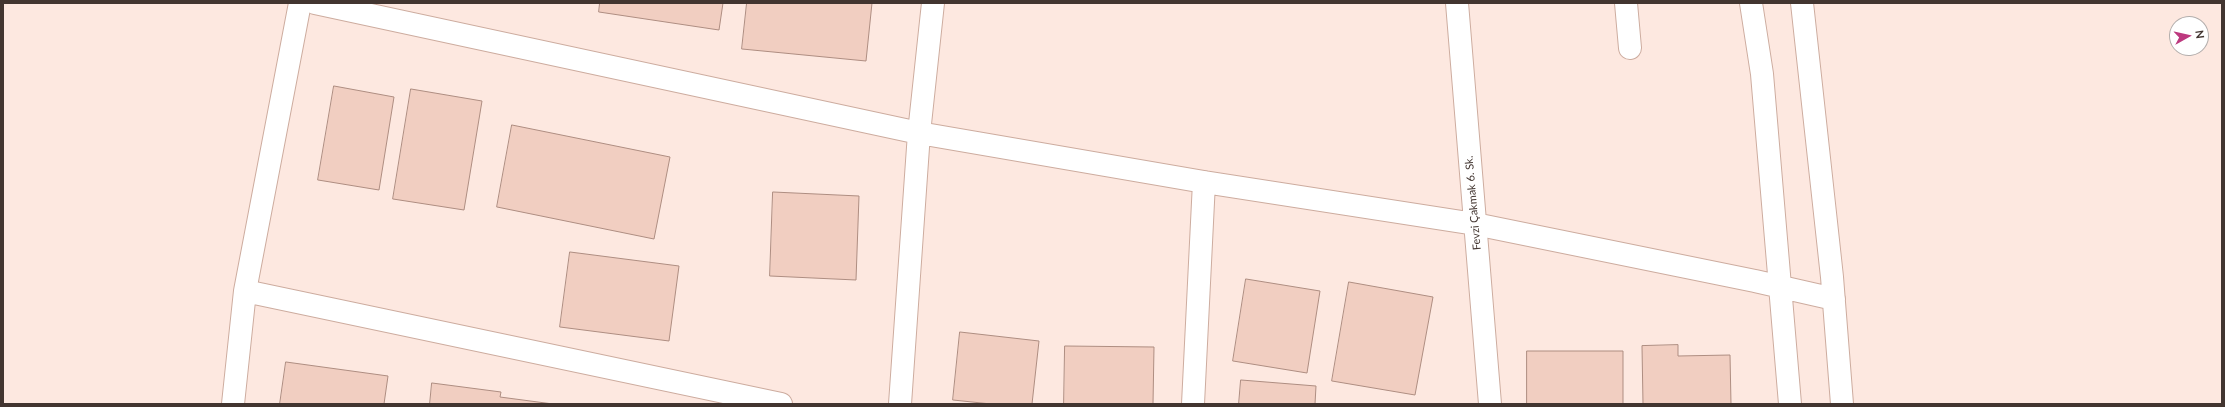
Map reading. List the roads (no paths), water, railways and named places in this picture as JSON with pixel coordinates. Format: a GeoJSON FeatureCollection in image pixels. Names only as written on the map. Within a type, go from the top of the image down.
{"type":"FeatureCollection","features":[{"type":"Feature","properties":{"kind":"street"},"geometry":{"type":"LineString","coordinates":[[233,404],[245,291],[300,3]]}},
{"type":"Feature","properties":{"kind":"street"},"geometry":{"type":"LineString","coordinates":[[315,3],[919,133],[1204,182],[1475,224],[1780,287],[1834,300]]}},
{"type":"Feature","properties":{"kind":"street"},"geometry":{"type":"LineString","coordinates":[[900,404],[919,133],[933,3]]}},
{"type":"Feature","properties":{"kind":"street","name":"Fevzi Çakmak 6. Sk."},"geometry":{"type":"LineString","coordinates":[[1457,3],[1490,404]]}},
{"type":"Feature","properties":{"kind":"street"},"geometry":{"type":"LineString","coordinates":[[1626,3],[1630,48]]}},
{"type":"Feature","properties":{"kind":"street"},"geometry":{"type":"LineString","coordinates":[[1751,3],[1762,74],[1790,404]]}},
{"type":"Feature","properties":{"kind":"street"},"geometry":{"type":"LineString","coordinates":[[1802,3],[1834,300],[1842,404]]}},
{"type":"Feature","properties":{"kind":"street"},"geometry":{"type":"LineString","coordinates":[[1193,404],[1204,182]]}},
{"type":"Feature","properties":{"kind":"street"},"geometry":{"type":"LineString","coordinates":[[245,291],[781,404]]}}]}
